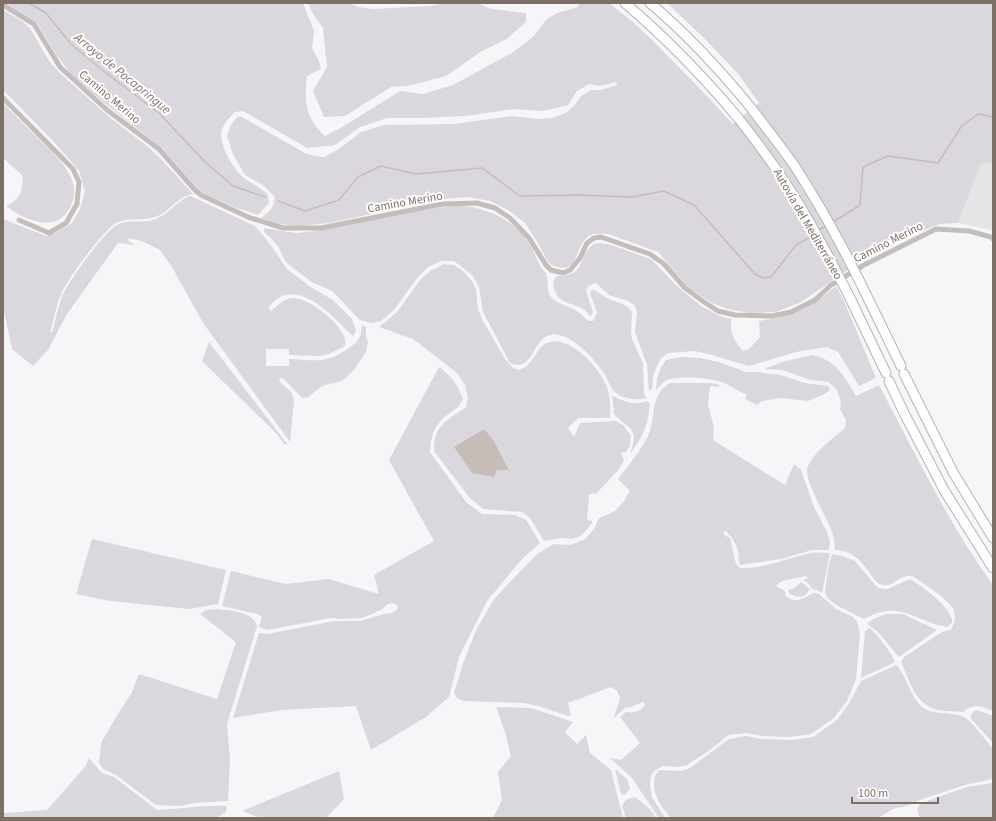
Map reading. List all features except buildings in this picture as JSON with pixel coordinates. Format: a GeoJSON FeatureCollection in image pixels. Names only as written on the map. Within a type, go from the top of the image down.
{"type":"FeatureCollection","features":[{"type":"Feature","properties":{"kind":"highway","name":"Autovía del Mediterráneo"},"geometry":{"type":"LineString","coordinates":[[625,3],[678,51],[723,99],[762,149],[798,202],[819,238],[850,298],[907,420],[944,490],[993,568]]}},
{"type":"Feature","properties":{"kind":"highway","name":"Autovía del Mediterráneo"},"geometry":{"type":"LineString","coordinates":[[650,3],[685,35],[752,109],[789,159],[811,193],[844,250],[953,472],[993,538]]}},
{"type":"Feature","properties":{"kind":"street","name":"Camino Merino"},"geometry":{"type":"LineString","coordinates":[[3,5],[34,24],[60,67],[107,110],[159,149],[201,195],[248,217],[283,228],[321,228],[442,204],[477,203],[495,208],[510,218],[529,238],[546,265],[552,270],[563,272],[570,270],[580,258],[587,243],[594,238],[601,238],[650,254],[664,264],[685,288],[718,311],[735,315],[772,316],[791,312],[815,300],[831,285],[864,265],[936,229],[969,231],[991,237],[993,239]]}},
{"type":"Feature","properties":{"kind":"street"},"geometry":{"type":"LineString","coordinates":[[3,98],[73,169],[79,182],[78,204],[66,223],[49,233],[19,220]]}},
{"type":"Feature","properties":{"kind":"shaded area"},"geometry":{"type":"Polygon","coordinates":[[[6,3],[303,3],[314,31],[312,48],[319,61],[321,69],[307,76],[307,109],[313,123],[325,136],[344,126],[400,91],[423,94],[453,85],[512,53],[534,36],[546,20],[557,13],[578,7],[579,3],[609,3],[633,22],[652,40],[733,124],[759,103],[739,75],[706,40],[667,3],[993,3],[993,162],[981,164],[958,223],[940,224],[922,231],[861,261],[801,302],[776,312],[750,313],[727,309],[710,302],[688,287],[658,252],[608,234],[593,234],[587,237],[581,245],[574,262],[568,267],[561,268],[551,265],[525,223],[508,210],[490,201],[468,197],[442,199],[329,223],[298,226],[279,224],[261,218],[271,209],[275,197],[263,185],[245,175],[233,154],[227,136],[231,125],[236,118],[240,116],[305,153],[324,157],[339,149],[361,132],[384,125],[454,124],[511,116],[539,119],[552,118],[566,113],[574,106],[581,96],[591,90],[601,90],[617,85],[616,82],[600,86],[589,84],[577,91],[568,105],[543,111],[514,109],[466,116],[387,118],[360,127],[335,145],[307,148],[243,111],[235,112],[222,129],[221,136],[223,147],[235,169],[268,195],[269,203],[258,215],[207,195],[197,188],[162,148],[103,102],[71,74],[57,56],[37,23],[6,3]]]}},
{"type":"Feature","properties":{"kind":"shaded area"},"geometry":{"type":"Polygon","coordinates":[[[308,3],[348,3],[359,7],[373,9],[429,6],[449,3],[477,3],[492,9],[526,13],[526,22],[507,39],[482,51],[446,76],[408,86],[391,87],[345,116],[324,117],[313,91],[327,67],[323,28],[313,14],[308,3]]]}},
{"type":"Feature","properties":{"kind":"shaded area"},"geometry":{"type":"Polygon","coordinates":[[[3,10],[22,21],[30,28],[49,61],[59,72],[109,117],[147,146],[193,194],[183,197],[160,215],[145,219],[118,222],[104,233],[78,266],[61,294],[50,332],[52,332],[61,299],[67,287],[88,257],[111,229],[126,222],[147,221],[158,218],[184,199],[191,196],[255,226],[270,244],[287,269],[309,286],[333,300],[352,319],[356,331],[353,336],[328,313],[308,299],[298,295],[287,295],[277,299],[268,307],[271,311],[283,301],[293,298],[305,301],[320,310],[338,326],[344,338],[345,346],[329,354],[320,356],[289,355],[289,349],[266,349],[266,366],[289,366],[289,359],[319,360],[332,357],[353,345],[360,337],[362,325],[366,327],[368,342],[366,352],[353,371],[342,381],[322,386],[308,397],[302,398],[281,377],[279,381],[292,393],[294,400],[290,442],[203,323],[172,267],[160,250],[142,241],[128,238],[127,240],[135,245],[118,243],[67,314],[48,350],[33,366],[12,349],[3,306],[3,219],[46,236],[55,233],[71,224],[80,209],[85,191],[79,171],[55,143],[3,90],[3,10]]]}},
{"type":"Feature","properties":{"kind":"shaded area"},"geometry":{"type":"Polygon","coordinates":[[[3,103],[54,154],[62,163],[72,180],[74,186],[74,198],[67,213],[60,219],[51,222],[33,221],[14,212],[6,206],[15,200],[20,194],[23,176],[3,158],[3,103]]]}},
{"type":"Feature","properties":{"kind":"shaded area"},"geometry":{"type":"Polygon","coordinates":[[[993,162],[993,232],[991,230],[958,223],[981,164],[993,162]]]}},
{"type":"Feature","properties":{"kind":"shaded area"},"geometry":{"type":"Polygon","coordinates":[[[456,205],[468,206],[489,212],[499,216],[516,228],[531,246],[540,266],[546,273],[549,294],[551,297],[559,303],[577,311],[589,321],[593,321],[597,312],[590,294],[593,289],[607,298],[627,306],[632,312],[632,339],[643,363],[644,394],[647,398],[630,399],[615,392],[611,388],[604,373],[591,357],[575,342],[563,336],[552,334],[545,337],[526,362],[519,365],[510,363],[483,312],[479,287],[473,276],[454,261],[442,261],[428,267],[418,277],[394,310],[381,321],[371,323],[360,320],[332,291],[312,282],[289,265],[285,261],[279,248],[264,232],[264,228],[296,233],[316,231],[433,208],[456,205]]]}},
{"type":"Feature","properties":{"kind":"shaded area"},"geometry":{"type":"Polygon","coordinates":[[[596,243],[608,244],[651,259],[678,287],[701,306],[722,317],[732,319],[731,328],[733,336],[743,351],[749,349],[760,337],[759,321],[791,314],[809,306],[836,286],[844,301],[876,378],[859,386],[838,352],[827,347],[796,352],[749,366],[695,351],[668,353],[661,358],[653,377],[652,389],[649,391],[647,365],[635,332],[637,311],[634,305],[628,301],[609,295],[596,283],[588,286],[586,291],[593,312],[590,316],[586,311],[579,307],[560,299],[553,287],[553,283],[557,276],[574,273],[586,252],[596,243]]]}},
{"type":"Feature","properties":{"kind":"shaded area"},"geometry":{"type":"Polygon","coordinates":[[[444,264],[453,265],[462,270],[472,281],[476,289],[478,309],[482,319],[505,359],[513,368],[519,370],[524,368],[532,361],[543,345],[556,341],[565,343],[575,348],[592,364],[605,382],[609,396],[610,418],[578,418],[568,428],[574,437],[580,423],[616,421],[624,426],[631,436],[630,445],[626,452],[621,454],[624,460],[619,469],[596,494],[593,493],[589,495],[587,520],[592,521],[592,523],[581,536],[571,539],[561,538],[544,541],[530,518],[522,512],[483,509],[469,497],[434,451],[436,435],[442,424],[466,407],[468,397],[465,385],[457,373],[413,339],[379,327],[397,312],[420,280],[430,271],[444,264]],[[494,441],[497,470],[509,470],[494,441]]]}},
{"type":"Feature","properties":{"kind":"shaded area"},"geometry":{"type":"Polygon","coordinates":[[[209,342],[288,445],[284,444],[277,434],[202,361],[209,342]]]}},
{"type":"Feature","properties":{"kind":"shaded area"},"geometry":{"type":"Polygon","coordinates":[[[812,355],[821,357],[834,365],[856,396],[879,385],[919,462],[961,537],[993,585],[993,711],[978,706],[970,707],[963,712],[939,710],[926,705],[916,695],[901,662],[904,657],[942,632],[951,630],[955,617],[953,609],[941,596],[912,576],[904,577],[888,585],[880,584],[855,557],[846,552],[835,550],[830,526],[812,489],[807,472],[808,466],[815,455],[845,428],[846,420],[840,409],[841,402],[837,390],[829,382],[810,380],[783,370],[764,369],[782,362],[812,355]]]}},
{"type":"Feature","properties":{"kind":"shaded area"},"geometry":{"type":"Polygon","coordinates":[[[681,357],[701,358],[722,363],[746,372],[781,375],[804,383],[828,386],[830,390],[823,395],[808,401],[781,398],[762,401],[757,405],[745,399],[747,395],[724,383],[709,379],[670,379],[665,381],[656,390],[658,374],[666,360],[681,357]]]}},
{"type":"Feature","properties":{"kind":"shaded area"},"geometry":{"type":"Polygon","coordinates":[[[439,367],[454,381],[463,399],[458,407],[443,418],[434,430],[430,452],[466,502],[482,514],[515,515],[526,520],[540,543],[522,559],[487,601],[459,657],[449,697],[426,717],[371,750],[356,706],[282,710],[233,718],[259,633],[268,634],[334,621],[360,621],[392,613],[397,610],[398,606],[393,603],[388,604],[381,610],[362,618],[331,618],[268,630],[259,627],[262,617],[257,614],[222,606],[231,571],[286,584],[329,579],[379,594],[374,575],[434,541],[389,460],[439,367]]]}},
{"type":"Feature","properties":{"kind":"shaded area"},"geometry":{"type":"Polygon","coordinates":[[[670,383],[712,383],[720,385],[719,387],[710,386],[708,405],[714,427],[713,440],[785,485],[794,464],[801,470],[814,507],[830,541],[829,550],[812,550],[781,559],[740,565],[736,546],[726,531],[724,532],[724,535],[730,538],[736,564],[740,568],[758,567],[811,553],[830,553],[822,593],[812,589],[808,583],[803,580],[808,578],[806,576],[782,581],[776,586],[785,591],[785,595],[792,600],[799,600],[814,593],[819,594],[836,609],[853,617],[857,622],[860,633],[856,679],[847,701],[834,718],[811,734],[790,737],[763,736],[746,733],[728,735],[710,750],[687,765],[679,767],[663,766],[654,771],[651,776],[650,785],[652,797],[665,818],[659,818],[631,777],[610,758],[621,760],[640,743],[620,717],[626,712],[635,712],[642,709],[645,704],[643,702],[625,708],[614,717],[620,698],[617,691],[611,687],[568,703],[571,715],[568,716],[524,703],[463,701],[457,698],[454,693],[476,630],[494,599],[537,554],[554,544],[571,545],[585,539],[594,529],[599,518],[615,511],[625,500],[630,491],[618,479],[647,438],[658,395],[670,383]]]}},
{"type":"Feature","properties":{"kind":"shaded area"},"geometry":{"type":"Polygon","coordinates":[[[612,396],[632,403],[647,401],[650,404],[644,430],[630,454],[634,439],[633,434],[631,430],[614,414],[612,396]]]}},
{"type":"Feature","properties":{"kind":"shaded area"},"geometry":{"type":"Polygon","coordinates":[[[484,429],[494,441],[509,470],[497,470],[494,477],[472,473],[454,447],[484,429]]]}},
{"type":"Feature","properties":{"kind":"shaded area"},"geometry":{"type":"Polygon","coordinates":[[[92,539],[226,570],[218,604],[189,609],[110,601],[76,594],[92,539]]]}},
{"type":"Feature","properties":{"kind":"shaded area"},"geometry":{"type":"Polygon","coordinates":[[[832,554],[855,561],[878,588],[887,589],[910,579],[929,592],[943,605],[952,618],[952,623],[947,627],[897,611],[877,613],[864,619],[838,606],[828,599],[825,592],[828,568],[832,554]]]}},
{"type":"Feature","properties":{"kind":"shaded area"},"geometry":{"type":"Polygon","coordinates":[[[801,582],[810,589],[806,594],[798,597],[789,593],[788,590],[794,588],[801,582]]]}},
{"type":"Feature","properties":{"kind":"shaded area"},"geometry":{"type":"Polygon","coordinates":[[[218,609],[235,611],[251,617],[257,626],[227,724],[230,759],[228,801],[194,803],[180,806],[156,805],[116,775],[103,769],[99,762],[101,743],[132,692],[139,674],[217,699],[236,642],[200,614],[206,610],[218,609]]]}},
{"type":"Feature","properties":{"kind":"shaded area"},"geometry":{"type":"Polygon","coordinates":[[[886,614],[903,614],[937,630],[899,657],[877,631],[867,624],[873,619],[886,614]]]}},
{"type":"Feature","properties":{"kind":"shaded area"},"geometry":{"type":"Polygon","coordinates":[[[870,628],[884,644],[895,662],[861,678],[865,631],[870,628]]]}},
{"type":"Feature","properties":{"kind":"shaded area"},"geometry":{"type":"Polygon","coordinates":[[[896,665],[914,697],[922,707],[931,712],[954,714],[964,717],[979,732],[993,749],[993,779],[965,785],[917,801],[910,805],[893,809],[878,818],[671,818],[663,808],[654,789],[655,776],[659,770],[681,771],[690,768],[729,739],[746,736],[762,739],[792,740],[813,737],[837,720],[849,703],[861,681],[896,665]]]}},
{"type":"Feature","properties":{"kind":"shaded area"},"geometry":{"type":"Polygon","coordinates":[[[496,707],[531,708],[573,722],[565,732],[577,744],[586,735],[590,753],[611,770],[623,818],[493,818],[502,800],[498,772],[511,756],[505,732],[496,707]]]}},
{"type":"Feature","properties":{"kind":"shaded area"},"geometry":{"type":"Polygon","coordinates":[[[977,710],[993,716],[993,743],[970,718],[973,712],[977,710]]]}},
{"type":"Feature","properties":{"kind":"shaded area"},"geometry":{"type":"Polygon","coordinates":[[[89,758],[102,773],[114,777],[157,810],[227,806],[226,812],[216,818],[3,818],[3,813],[47,810],[85,767],[89,758]]]}},
{"type":"Feature","properties":{"kind":"shaded area"},"geometry":{"type":"Polygon","coordinates":[[[615,769],[627,779],[630,789],[624,795],[621,794],[615,769]]]}},
{"type":"Feature","properties":{"kind":"shaded area"},"geometry":{"type":"Polygon","coordinates":[[[339,771],[344,799],[326,818],[261,818],[242,811],[339,771]]]}},
{"type":"Feature","properties":{"kind":"shaded area"},"geometry":{"type":"Polygon","coordinates":[[[993,783],[993,818],[920,818],[917,809],[921,803],[967,787],[993,783]]]}},
{"type":"Feature","properties":{"kind":"shaded area"},"geometry":{"type":"Polygon","coordinates":[[[635,797],[649,808],[656,818],[626,818],[622,806],[624,802],[635,797]]]}},
{"type":"Feature","properties":{"kind":"waterway","name":"Arroyo de Pocapringue"},"geometry":{"type":"LineString","coordinates":[[29,3],[46,13],[71,44],[160,114],[205,162],[233,186],[265,197]]}},
{"type":"Feature","properties":{"kind":"waterway","name":"Arroyo de Pocapringue"},"geometry":{"type":"LineString","coordinates":[[833,222],[860,205],[863,167],[888,156],[938,163],[961,127],[978,114],[993,117]]}},
{"type":"Feature","properties":{"kind":"waterway","name":"Arroyo de Pocapringue"},"geometry":{"type":"LineString","coordinates":[[278,201],[305,211],[339,200],[358,177],[381,166],[416,174],[482,168],[520,196],[579,195],[632,197],[664,191],[694,205],[755,274],[763,278],[771,277],[796,245],[813,235]]}},
{"type":"Feature","properties":{"kind":"waterway","name":"Arroyo de Pocapringue"},"geometry":{"type":"LineString","coordinates":[[819,230],[826,226]]}}]}
